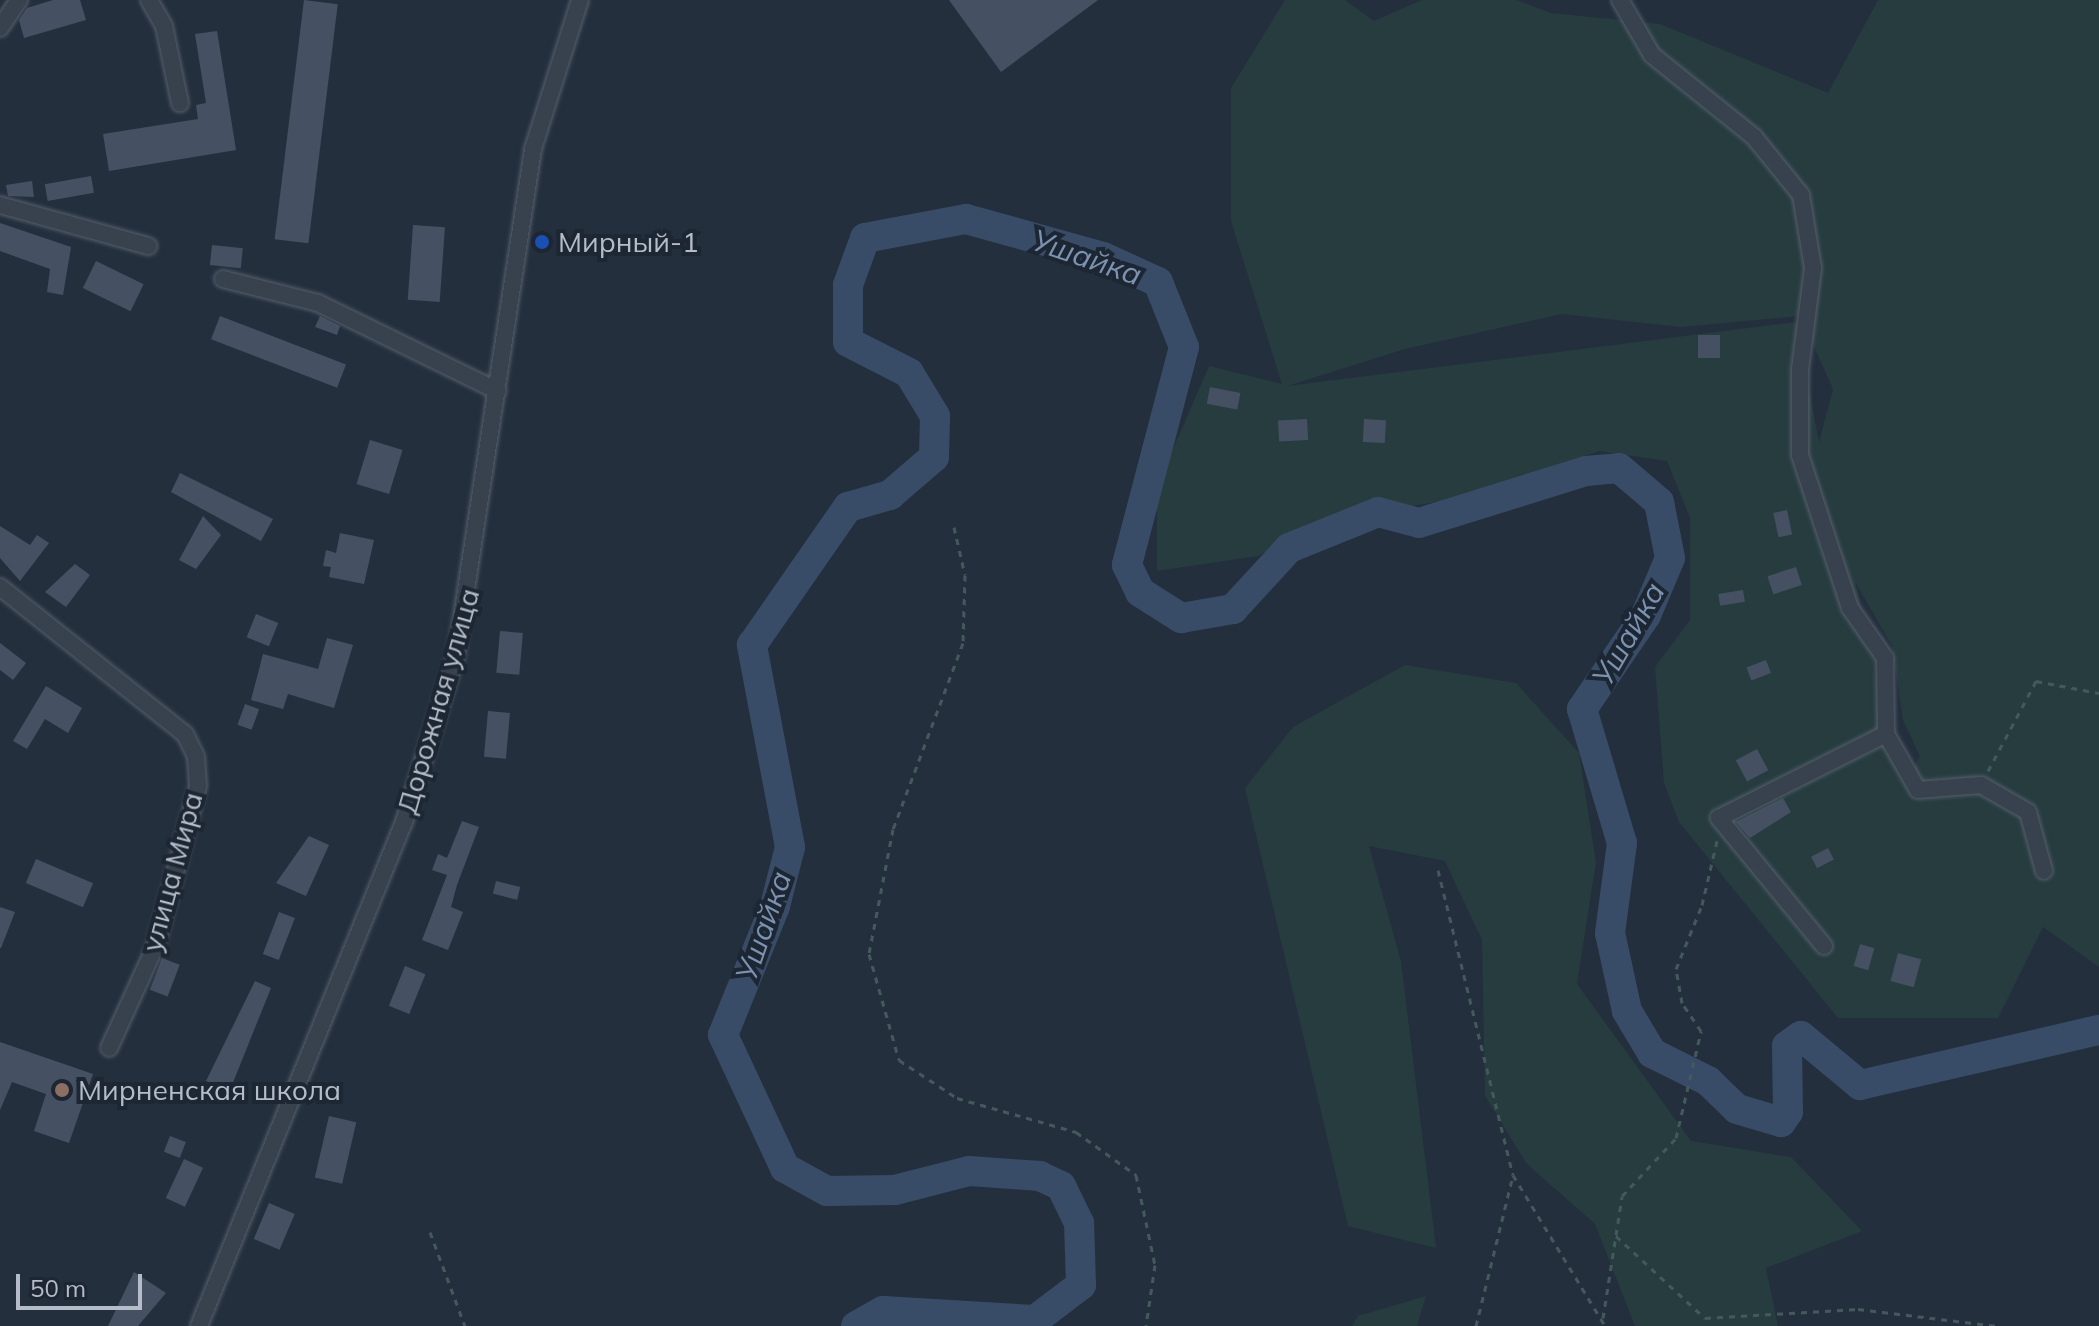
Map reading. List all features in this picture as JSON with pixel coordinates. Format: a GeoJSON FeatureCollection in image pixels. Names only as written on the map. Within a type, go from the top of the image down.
{"type":"FeatureCollection","features":[{"type":"Feature","properties":{"kind":"street"},"geometry":{"type":"LineString","coordinates":[[0,28],[19,0]]}},
{"type":"Feature","properties":{"kind":"street"},"geometry":{"type":"LineString","coordinates":[[149,0],[164,26],[180,103]]}},
{"type":"Feature","properties":{"kind":"street","name":"Дорожная улица"},"geometry":{"type":"LineString","coordinates":[[199,1326],[404,822],[456,656],[533,149],[580,0]]}},
{"type":"Feature","properties":{"kind":"street"},"geometry":{"type":"LineString","coordinates":[[1620,0],[1652,55],[1754,137],[1801,195],[1813,268],[1800,370],[1800,455],[1850,608],[1885,658],[1886,734],[1918,790],[1981,785],[2028,812],[2044,871]]}},
{"type":"Feature","properties":{"kind":"street"},"geometry":{"type":"LineString","coordinates":[[0,205],[148,246]]}},
{"type":"Feature","properties":{"kind":"street"},"geometry":{"type":"LineString","coordinates":[[223,279],[318,303],[498,391]]}},
{"type":"Feature","properties":{"kind":"street","name":"улица Мира"},"geometry":{"type":"LineString","coordinates":[[0,587],[185,734],[196,757],[198,786],[156,945],[109,1048]]}},
{"type":"Feature","properties":{"kind":"street"},"geometry":{"type":"LineString","coordinates":[[1824,946],[1720,827],[1725,811],[1886,734]]}},
{"type":"Feature","properties":{"kind":"path"},"geometry":{"type":"LineString","coordinates":[[954,527],[965,575],[963,643],[893,829],[869,954],[899,1060],[957,1098],[1076,1132],[1136,1175],[1155,1265],[1146,1326]]}},
{"type":"Feature","properties":{"kind":"path"},"geometry":{"type":"LineString","coordinates":[[1981,785],[2036,681],[2099,693]]}},
{"type":"Feature","properties":{"kind":"path"},"geometry":{"type":"LineString","coordinates":[[1603,1318],[1622,1196],[1676,1138],[1701,1031],[1682,1003],[1676,969],[1702,905],[1720,827]]}},
{"type":"Feature","properties":{"kind":"path"},"geometry":{"type":"LineString","coordinates":[[1438,870],[1513,1175],[1603,1318],[1605,1326]]}},
{"type":"Feature","properties":{"kind":"path"},"geometry":{"type":"LineString","coordinates":[[1476,1326],[1513,1175]]}},
{"type":"Feature","properties":{"kind":"path"},"geometry":{"type":"LineString","coordinates":[[430,1232],[465,1326]]}},
{"type":"Feature","properties":{"kind":"path"},"geometry":{"type":"LineString","coordinates":[[1616,1236],[1705,1318],[1858,1309],[1997,1326]]}},
{"type":"Feature","properties":{"kind":"green space"},"geometry":{"type":"Polygon","coordinates":[[[1285,0],[1345,0],[1374,21],[1422,0],[1516,0],[1551,13],[1660,24],[1828,93],[1878,0],[2099,0],[2099,967],[2043,927],[1998,1018],[1838,1018],[1679,822],[1664,783],[1655,667],[1690,620],[1690,518],[1667,461],[1599,451],[1457,499],[1332,518],[1258,556],[1157,571],[1157,486],[1209,366],[1282,384],[1231,221],[1231,88],[1285,0]],[[1562,314],[1405,349],[1287,386],[1796,322],[1819,442],[1833,389],[1800,316],[1681,327],[1562,314]],[[1855,582],[1906,783],[1920,756],[1903,720],[1892,646],[1855,582]]]}},
{"type":"Feature","properties":{"kind":"green space"},"geometry":{"type":"Polygon","coordinates":[[[1405,665],[1516,683],[1579,753],[1596,862],[1577,984],[1691,1141],[1791,1157],[1862,1231],[1766,1268],[1778,1326],[1635,1326],[1595,1224],[1527,1164],[1485,1096],[1482,940],[1445,861],[1369,846],[1401,961],[1436,1248],[1348,1226],[1245,788],[1293,727],[1405,665]]]}},
{"type":"Feature","properties":{"kind":"green space"},"geometry":{"type":"Polygon","coordinates":[[[1426,1296],[1417,1326],[1352,1326],[1358,1316],[1426,1296]]]}},
{"type":"Feature","properties":{"kind":"building"},"geometry":{"type":"Polygon","coordinates":[[[53,0],[80,0],[86,20],[24,38],[19,20],[27,8],[53,0]]]}},
{"type":"Feature","properties":{"kind":"building"},"geometry":{"type":"Polygon","coordinates":[[[304,0],[338,4],[308,243],[275,239],[304,0]]]}},
{"type":"Feature","properties":{"kind":"building"},"geometry":{"type":"Polygon","coordinates":[[[949,0],[1098,0],[1001,72],[949,0]]]}},
{"type":"Feature","properties":{"kind":"building"},"geometry":{"type":"Polygon","coordinates":[[[217,31],[236,150],[109,171],[103,134],[198,119],[196,105],[206,103],[195,34],[217,31]]]}},
{"type":"Feature","properties":{"kind":"building"},"geometry":{"type":"Polygon","coordinates":[[[91,176],[94,193],[48,201],[45,184],[91,176]]]}},
{"type":"Feature","properties":{"kind":"building"},"geometry":{"type":"Polygon","coordinates":[[[32,181],[34,197],[8,196],[6,185],[32,181]]]}},
{"type":"Feature","properties":{"kind":"building"},"geometry":{"type":"Polygon","coordinates":[[[0,223],[71,247],[63,295],[47,292],[50,269],[0,251],[0,223]]]}},
{"type":"Feature","properties":{"kind":"building"},"geometry":{"type":"Polygon","coordinates":[[[413,225],[445,227],[440,302],[408,300],[413,225]]]}},
{"type":"Feature","properties":{"kind":"building"},"geometry":{"type":"Polygon","coordinates":[[[212,245],[243,248],[241,268],[210,265],[212,245]]]}},
{"type":"Feature","properties":{"kind":"building"},"geometry":{"type":"Polygon","coordinates":[[[96,261],[144,284],[130,311],[83,288],[96,261]]]}},
{"type":"Feature","properties":{"kind":"building"},"geometry":{"type":"Polygon","coordinates":[[[220,316],[346,364],[337,388],[211,339],[220,316]]]}},
{"type":"Feature","properties":{"kind":"building"},"geometry":{"type":"Polygon","coordinates":[[[320,316],[340,326],[337,335],[315,327],[320,316]]]}},
{"type":"Feature","properties":{"kind":"building"},"geometry":{"type":"Polygon","coordinates":[[[1698,335],[1720,335],[1720,358],[1698,358],[1698,335]]]}},
{"type":"Feature","properties":{"kind":"building"},"geometry":{"type":"Polygon","coordinates":[[[1210,387],[1240,393],[1237,410],[1207,404],[1210,387]]]}},
{"type":"Feature","properties":{"kind":"building"},"geometry":{"type":"Polygon","coordinates":[[[1307,419],[1308,440],[1279,441],[1278,421],[1307,419]]]}},
{"type":"Feature","properties":{"kind":"building"},"geometry":{"type":"Polygon","coordinates":[[[1364,419],[1386,420],[1385,443],[1363,442],[1364,419]]]}},
{"type":"Feature","properties":{"kind":"building"},"geometry":{"type":"Polygon","coordinates":[[[370,440],[403,450],[389,494],[357,484],[370,440]]]}},
{"type":"Feature","properties":{"kind":"building"},"geometry":{"type":"Polygon","coordinates":[[[180,473],[273,519],[261,541],[171,492],[180,473]]]}},
{"type":"Feature","properties":{"kind":"building"},"geometry":{"type":"Polygon","coordinates":[[[1787,510],[1792,534],[1779,537],[1773,513],[1787,510]]]}},
{"type":"Feature","properties":{"kind":"building"},"geometry":{"type":"Polygon","coordinates":[[[203,516],[221,535],[196,569],[179,560],[203,516]]]}},
{"type":"Feature","properties":{"kind":"building"},"geometry":{"type":"Polygon","coordinates":[[[0,526],[30,545],[37,535],[49,543],[20,581],[0,558],[0,526]]]}},
{"type":"Feature","properties":{"kind":"building"},"geometry":{"type":"Polygon","coordinates":[[[340,533],[374,540],[364,584],[329,577],[331,567],[323,566],[326,550],[336,553],[340,533]]]}},
{"type":"Feature","properties":{"kind":"building"},"geometry":{"type":"Polygon","coordinates":[[[75,564],[90,575],[66,607],[45,592],[75,564]]]}},
{"type":"Feature","properties":{"kind":"building"},"geometry":{"type":"Polygon","coordinates":[[[1796,567],[1802,585],[1773,594],[1767,576],[1796,567]]]}},
{"type":"Feature","properties":{"kind":"building"},"geometry":{"type":"Polygon","coordinates":[[[1743,590],[1745,602],[1720,606],[1718,594],[1743,590]]]}},
{"type":"Feature","properties":{"kind":"building"},"geometry":{"type":"Polygon","coordinates":[[[256,614],[278,623],[269,646],[247,637],[256,614]]]}},
{"type":"Feature","properties":{"kind":"building"},"geometry":{"type":"Polygon","coordinates":[[[500,631],[523,633],[519,675],[496,673],[500,631]]]}},
{"type":"Feature","properties":{"kind":"building"},"geometry":{"type":"Polygon","coordinates":[[[327,638],[353,645],[334,708],[288,694],[283,709],[251,700],[263,654],[318,669],[327,638]]]}},
{"type":"Feature","properties":{"kind":"building"},"geometry":{"type":"Polygon","coordinates":[[[0,643],[26,663],[13,680],[0,670],[0,643]]]}},
{"type":"Feature","properties":{"kind":"building"},"geometry":{"type":"Polygon","coordinates":[[[1766,660],[1771,673],[1751,681],[1746,668],[1766,660]]]}},
{"type":"Feature","properties":{"kind":"building"},"geometry":{"type":"Polygon","coordinates":[[[46,686],[82,708],[68,733],[45,719],[27,749],[13,741],[46,686]]]}},
{"type":"Feature","properties":{"kind":"building"},"geometry":{"type":"Polygon","coordinates":[[[245,704],[259,709],[252,730],[237,725],[245,704]]]}},
{"type":"Feature","properties":{"kind":"building"},"geometry":{"type":"Polygon","coordinates":[[[488,711],[510,713],[506,759],[484,757],[488,711]]]}},
{"type":"Feature","properties":{"kind":"building"},"geometry":{"type":"Polygon","coordinates":[[[1757,749],[1768,770],[1747,781],[1736,760],[1757,749]]]}},
{"type":"Feature","properties":{"kind":"building"},"geometry":{"type":"Polygon","coordinates":[[[1783,798],[1791,812],[1750,838],[1736,822],[1783,798]]]}},
{"type":"Feature","properties":{"kind":"building"},"geometry":{"type":"Polygon","coordinates":[[[462,821],[479,827],[451,907],[463,912],[448,950],[422,940],[447,875],[432,870],[438,854],[447,858],[462,821]]]}},
{"type":"Feature","properties":{"kind":"building"},"geometry":{"type":"Polygon","coordinates":[[[309,836],[329,845],[306,896],[276,883],[309,836]]]}},
{"type":"Feature","properties":{"kind":"building"},"geometry":{"type":"Polygon","coordinates":[[[1828,848],[1834,860],[1817,868],[1811,857],[1828,848]]]}},
{"type":"Feature","properties":{"kind":"building"},"geometry":{"type":"Polygon","coordinates":[[[36,859],[93,883],[83,907],[26,883],[36,859]]]}},
{"type":"Feature","properties":{"kind":"building"},"geometry":{"type":"Polygon","coordinates":[[[496,881],[520,887],[517,900],[493,894],[496,881]]]}},
{"type":"Feature","properties":{"kind":"building"},"geometry":{"type":"Polygon","coordinates":[[[0,907],[15,912],[1,948],[0,948],[0,907]]]}},
{"type":"Feature","properties":{"kind":"building"},"geometry":{"type":"Polygon","coordinates":[[[279,912],[295,918],[279,960],[263,954],[279,912]]]}},
{"type":"Feature","properties":{"kind":"building"},"geometry":{"type":"Polygon","coordinates":[[[1860,944],[1874,948],[1868,970],[1854,966],[1860,944]]]}},
{"type":"Feature","properties":{"kind":"building"},"geometry":{"type":"Polygon","coordinates":[[[1898,953],[1921,959],[1914,987],[1890,981],[1898,953]]]}},
{"type":"Feature","properties":{"kind":"building"},"geometry":{"type":"Polygon","coordinates":[[[162,958],[180,965],[168,997],[150,990],[162,958]]]}},
{"type":"Feature","properties":{"kind":"building"},"geometry":{"type":"Polygon","coordinates":[[[405,966],[425,974],[409,1014],[389,1006],[405,966]]]}},
{"type":"Feature","properties":{"kind":"building"},"geometry":{"type":"Polygon","coordinates":[[[255,981],[271,988],[230,1090],[206,1081],[255,981]]]}},
{"type":"Feature","properties":{"kind":"building","name":"Мирненская школа"},"geometry":{"type":"Polygon","coordinates":[[[0,1042],[93,1074],[69,1143],[34,1131],[46,1094],[12,1082],[0,1110],[0,1042]]]}},
{"type":"Feature","properties":{"kind":"building"},"geometry":{"type":"Polygon","coordinates":[[[329,1116],[356,1122],[342,1184],[315,1177],[329,1116]]]}},
{"type":"Feature","properties":{"kind":"building"},"geometry":{"type":"Polygon","coordinates":[[[170,1136],[186,1142],[180,1158],[164,1152],[170,1136]]]}},
{"type":"Feature","properties":{"kind":"building"},"geometry":{"type":"Polygon","coordinates":[[[184,1159],[203,1168],[185,1207],[166,1198],[184,1159]]]}},
{"type":"Feature","properties":{"kind":"building"},"geometry":{"type":"Polygon","coordinates":[[[269,1203],[295,1214],[280,1250],[254,1239],[269,1203]]]}},
{"type":"Feature","properties":{"kind":"building"},"geometry":{"type":"Polygon","coordinates":[[[134,1272],[166,1293],[138,1326],[108,1326],[134,1272]]]}},
{"type":"Feature","properties":{"kind":"waterway","name":"Ушайка"},"geometry":{"type":"LineString","coordinates":[[856,1326],[883,1311],[1035,1320],[1081,1285],[1079,1223],[1061,1186],[1040,1176],[969,1171],[895,1190],[827,1191],[785,1168],[723,1035],[775,906],[790,847],[752,645],[848,507],[890,495],[934,457],[935,416],[909,373],[848,342],[848,285],[865,238],[966,219],[1103,257],[1158,282],[1184,347],[1127,565],[1140,592],[1181,618],[1233,609],[1289,548],[1378,512],[1419,523],[1586,471],[1619,468],[1659,502],[1670,558],[1646,615],[1582,709],[1622,843],[1610,933],[1627,1011],[1652,1053],[1708,1081],[1737,1109],[1781,1122],[1788,1112],[1787,1046],[1801,1036],[1860,1085],[2099,1030]]}},
{"type":"Feature","properties":{"kind":"place","name":"Мирный-1"},"geometry":{"type":"Point","coordinates":[542,242]}},
{"type":"Feature","properties":{"kind":"place","name":"Мирненская школа"},"geometry":{"type":"Point","coordinates":[62,1090]}}]}
